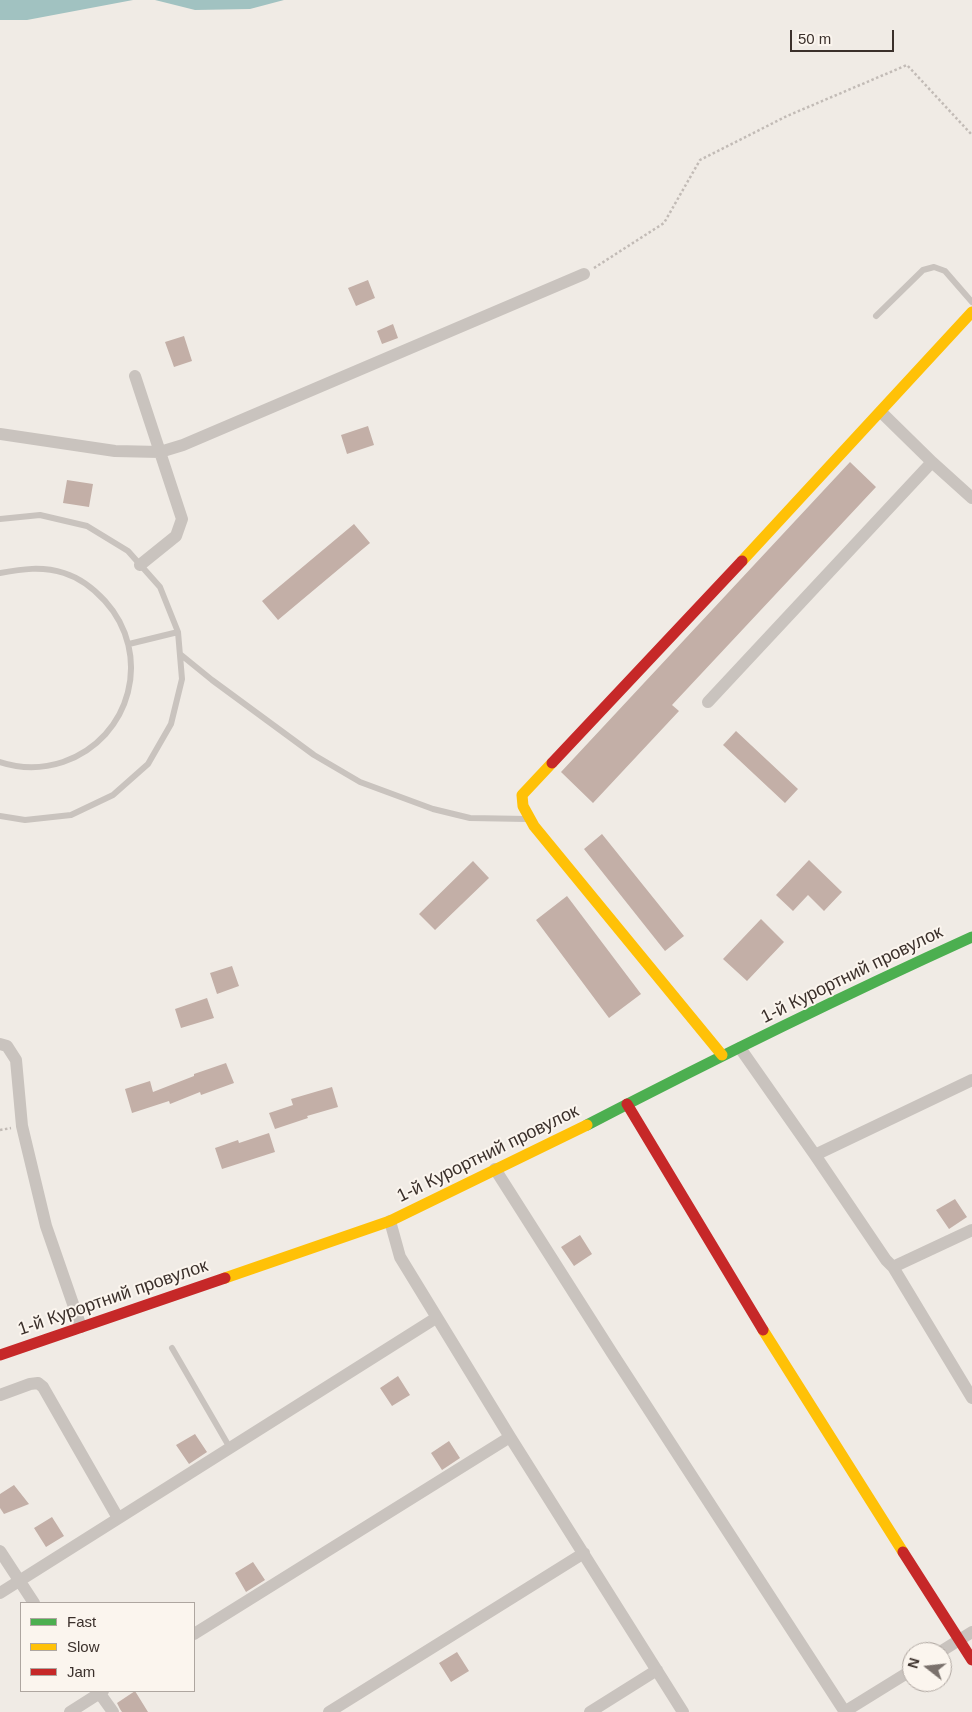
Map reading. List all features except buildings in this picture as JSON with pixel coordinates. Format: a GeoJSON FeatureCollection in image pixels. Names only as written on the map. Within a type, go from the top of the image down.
{"type":"FeatureCollection","features":[{"type":"Feature","properties":{"kind":"street"},"geometry":{"type":"LineString","coordinates":[[0,434],[116,451],[160,452],[183,445],[584,274]]}},
{"type":"Feature","properties":{"kind":"street"},"geometry":{"type":"LineString","coordinates":[[722,1055],[530,820],[523,806],[522,795],[881,412],[972,312]]}},
{"type":"Feature","properties":{"kind":"street"},"geometry":{"type":"LineString","coordinates":[[135,376],[182,519],[176,536],[140,565]]}},
{"type":"Feature","properties":{"kind":"street"},"geometry":{"type":"LineString","coordinates":[[881,412],[972,498]]}},
{"type":"Feature","properties":{"kind":"street"},"geometry":{"type":"LineString","coordinates":[[708,702],[932,462]]}},
{"type":"Feature","properties":{"kind":"street","name":"1-й Курортний провулок"},"geometry":{"type":"LineString","coordinates":[[0,1355],[390,1221],[722,1055],[972,937]]}},
{"type":"Feature","properties":{"kind":"street"},"geometry":{"type":"LineString","coordinates":[[0,1044],[7,1046],[16,1060],[22,1126],[46,1226],[81,1327]]}},
{"type":"Feature","properties":{"kind":"street"},"geometry":{"type":"LineString","coordinates":[[740,1048],[886,1260],[893,1267],[972,1398]]}},
{"type":"Feature","properties":{"kind":"street"},"geometry":{"type":"LineString","coordinates":[[815,1155],[972,1080]]}},
{"type":"Feature","properties":{"kind":"street"},"geometry":{"type":"LineString","coordinates":[[627,1104],[780,1359],[972,1660]]}},
{"type":"Feature","properties":{"kind":"street"},"geometry":{"type":"LineString","coordinates":[[495,1169],[612,1354],[844,1712],[902,1676]]}},
{"type":"Feature","properties":{"kind":"street"},"geometry":{"type":"LineString","coordinates":[[390,1221],[400,1257],[436,1318],[683,1712]]}},
{"type":"Feature","properties":{"kind":"street"},"geometry":{"type":"LineString","coordinates":[[893,1267],[972,1230]]}},
{"type":"Feature","properties":{"kind":"street"},"geometry":{"type":"LineString","coordinates":[[0,1593],[436,1318]]}},
{"type":"Feature","properties":{"kind":"street"},"geometry":{"type":"LineString","coordinates":[[0,1395],[30,1384],[38,1383],[43,1387],[118,1518]]}},
{"type":"Feature","properties":{"kind":"street"},"geometry":{"type":"LineString","coordinates":[[195,1633],[510,1437]]}},
{"type":"Feature","properties":{"kind":"street"},"geometry":{"type":"LineString","coordinates":[[0,1551],[33,1602]]}},
{"type":"Feature","properties":{"kind":"street"},"geometry":{"type":"LineString","coordinates":[[329,1712],[584,1553]]}},
{"type":"Feature","properties":{"kind":"street"},"geometry":{"type":"LineString","coordinates":[[952,1644],[972,1632]]}},
{"type":"Feature","properties":{"kind":"street"},"geometry":{"type":"LineString","coordinates":[[590,1712],[657,1670]]}},
{"type":"Feature","properties":{"kind":"street"},"geometry":{"type":"LineString","coordinates":[[70,1712],[100,1692]]}},
{"type":"Feature","properties":{"kind":"street"},"geometry":{"type":"LineString","coordinates":[[102,1692],[113,1712]]}},
{"type":"Feature","properties":{"kind":"lane"},"geometry":{"type":"LineString","coordinates":[[876,316],[923,270],[934,267],[946,271],[972,302]]}},
{"type":"Feature","properties":{"kind":"lane"},"geometry":{"type":"LineString","coordinates":[[0,519],[40,515],[87,526],[128,551],[160,587],[178,632],[182,679],[171,724],[148,764],[113,795],[71,815],[25,820],[0,816]]}},
{"type":"Feature","properties":{"kind":"lane"},"geometry":{"type":"LineString","coordinates":[[0,573],[32,568],[65,573],[94,589],[116,613],[129,644],[132,676],[123,708],[105,736],[79,756],[48,767],[15,767],[0,762]]}},
{"type":"Feature","properties":{"kind":"lane"},"geometry":{"type":"LineString","coordinates":[[129,644],[178,632]]}},
{"type":"Feature","properties":{"kind":"lane"},"geometry":{"type":"LineString","coordinates":[[180,654],[212,680],[314,755],[360,782],[433,809],[470,818],[530,820]]}},
{"type":"Feature","properties":{"kind":"lane"},"geometry":{"type":"LineString","coordinates":[[172,1348],[230,1448]]}},
{"type":"Feature","properties":{"kind":"path"},"geometry":{"type":"LineString","coordinates":[[584,274],[664,223],[700,160],[787,116],[907,65],[972,136]]}},
{"type":"Feature","properties":{"kind":"water"},"geometry":{"type":"Polygon","coordinates":[[[0,0],[133,0],[27,20],[0,20],[0,0]]]}},
{"type":"Feature","properties":{"kind":"water"},"geometry":{"type":"Polygon","coordinates":[[[155,0],[284,0],[250,9],[195,10],[155,0]]]}},
{"type":"Feature","properties":{"kind":"traffic: fast"},"geometry":{"type":"LineString","coordinates":[[587,1125],[778,1028],[972,937]]}},
{"type":"Feature","properties":{"kind":"traffic: slow"},"geometry":{"type":"LineString","coordinates":[[742,561],[972,312]]}},
{"type":"Feature","properties":{"kind":"traffic: slow"},"geometry":{"type":"LineString","coordinates":[[552,763],[522,795],[523,806],[534,826],[722,1055]]}},
{"type":"Feature","properties":{"kind":"traffic: slow"},"geometry":{"type":"LineString","coordinates":[[225,1278],[390,1221],[587,1125]]}},
{"type":"Feature","properties":{"kind":"traffic: slow"},"geometry":{"type":"LineString","coordinates":[[763,1330],[903,1552]]}},
{"type":"Feature","properties":{"kind":"traffic: jam"},"geometry":{"type":"LineString","coordinates":[[552,763],[742,561]]}},
{"type":"Feature","properties":{"kind":"traffic: jam"},"geometry":{"type":"LineString","coordinates":[[627,1104],[763,1330]]}},
{"type":"Feature","properties":{"kind":"traffic: jam"},"geometry":{"type":"LineString","coordinates":[[0,1355],[225,1278]]}},
{"type":"Feature","properties":{"kind":"traffic: jam"},"geometry":{"type":"LineString","coordinates":[[903,1552],[972,1660]]}}]}
